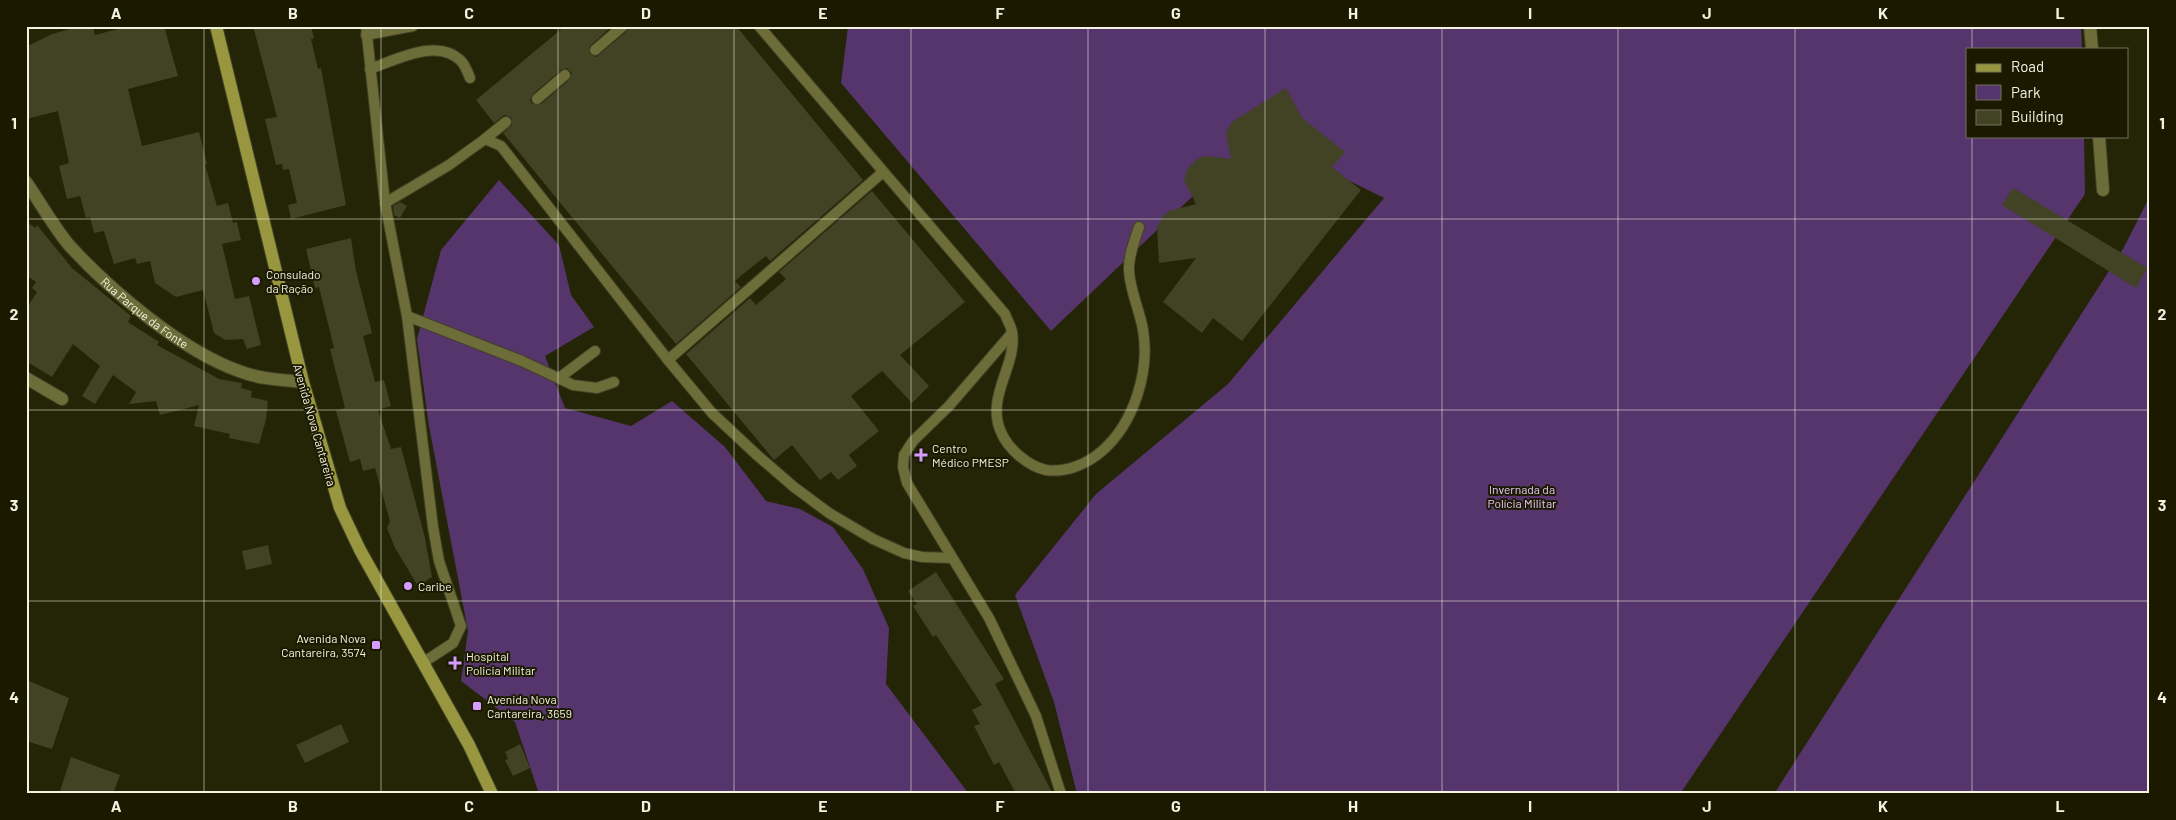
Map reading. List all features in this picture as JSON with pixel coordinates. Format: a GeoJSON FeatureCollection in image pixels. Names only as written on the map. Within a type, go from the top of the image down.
{"type":"FeatureCollection","features":[{"type":"Feature","properties":{"kind":"main road","name":"Avenida Nova Cantareira"},"geometry":{"type":"LineString","coordinates":[[216,26],[302,382],[340,508],[360,550],[469,745],[490,793]]}},
{"type":"Feature","properties":{"kind":"street"},"geometry":{"type":"LineString","coordinates":[[2090,26],[2092,48]]}},
{"type":"Feature","properties":{"kind":"street"},"geometry":{"type":"LineString","coordinates":[[2098,138],[2103,190]]}},
{"type":"Feature","properties":{"kind":"street","name":"Rua Parque da Fonte"},"geometry":{"type":"LineString","coordinates":[[26,182],[68,243],[103,278],[158,323],[205,356],[240,372],[273,380],[302,382]]}},
{"type":"Feature","properties":{"kind":"street"},"geometry":{"type":"LineString","coordinates":[[26,378],[62,399]]}},
{"type":"Feature","properties":{"kind":"lane"},"geometry":{"type":"LineString","coordinates":[[413,26],[366,30],[385,203],[407,316],[439,561],[461,626],[453,643],[424,662]]}},
{"type":"Feature","properties":{"kind":"lane"},"geometry":{"type":"LineString","coordinates":[[594,50],[623,26]]}},
{"type":"Feature","properties":{"kind":"lane"},"geometry":{"type":"LineString","coordinates":[[759,26],[1005,314],[1012,333],[1010,354],[996,404],[1000,432],[1017,455],[1045,470],[1072,469],[1096,456],[1116,440],[1130,416],[1144,369],[1144,332],[1129,271],[1139,227]]}},
{"type":"Feature","properties":{"kind":"lane"},"geometry":{"type":"LineString","coordinates":[[370,69],[409,54],[442,50],[461,61],[470,78]]}},
{"type":"Feature","properties":{"kind":"lane"},"geometry":{"type":"LineString","coordinates":[[537,99],[565,75]]}},
{"type":"Feature","properties":{"kind":"lane"},"geometry":{"type":"LineString","coordinates":[[385,203],[449,165],[506,122]]}},
{"type":"Feature","properties":{"kind":"lane"},"geometry":{"type":"LineString","coordinates":[[485,139],[502,146],[668,360],[712,413],[794,487],[829,512],[873,539],[904,553],[922,557],[951,558]]}},
{"type":"Feature","properties":{"kind":"lane"},"geometry":{"type":"LineString","coordinates":[[668,360],[884,172]]}},
{"type":"Feature","properties":{"kind":"lane"},"geometry":{"type":"LineString","coordinates":[[407,316],[522,361],[573,385],[596,388],[614,382]]}},
{"type":"Feature","properties":{"kind":"lane"},"geometry":{"type":"LineString","coordinates":[[1012,333],[949,406],[913,441],[904,455],[903,467],[907,483],[989,618],[1036,716],[1061,794]]}},
{"type":"Feature","properties":{"kind":"lane"},"geometry":{"type":"LineString","coordinates":[[559,378],[595,351]]}},
{"type":"Feature","properties":{"kind":"green space","name":"Invernada da Polícia Militar"},"geometry":{"type":"Polygon","coordinates":[[[848,26],[2081,26],[2082,48],[1966,48],[1966,138],[2084,138],[2085,194],[1680,794],[1077,794],[1054,702],[1015,595],[1096,494],[1228,384],[1384,198],[1257,135],[1051,331],[841,83],[848,26]]]}},
{"type":"Feature","properties":{"kind":"green space"},"geometry":{"type":"Polygon","coordinates":[[[499,180],[559,245],[571,295],[594,327],[545,356],[565,408],[631,426],[672,401],[725,447],[766,501],[800,509],[833,527],[863,569],[889,628],[886,684],[969,794],[539,794],[515,722],[461,681],[468,631],[429,426],[417,339],[441,250],[499,180]]]}},
{"type":"Feature","properties":{"kind":"green space"},"geometry":{"type":"Polygon","coordinates":[[[2150,196],[2150,794],[1774,794],[2123,249],[2150,196]]]}},
{"type":"Feature","properties":{"kind":"building"},"geometry":{"type":"Polygon","coordinates":[[[81,26],[93,26],[95,35],[130,26],[164,26],[178,76],[128,89],[142,146],[199,132],[207,164],[205,165],[217,206],[228,203],[233,223],[237,222],[241,240],[222,244],[235,299],[249,296],[261,345],[247,349],[243,339],[225,340],[214,333],[203,290],[176,297],[155,283],[150,261],[137,264],[135,258],[114,264],[104,231],[94,233],[90,217],[86,218],[80,196],[67,199],[59,166],[69,163],[58,111],[26,119],[26,47],[52,34],[81,26]]]}},
{"type":"Feature","properties":{"kind":"building"},"geometry":{"type":"Polygon","coordinates":[[[253,26],[311,26],[314,38],[311,39],[318,69],[321,68],[346,205],[291,219],[288,205],[297,203],[289,169],[283,170],[282,164],[276,165],[265,119],[277,117],[253,26]]]}},
{"type":"Feature","properties":{"kind":"building"},"geometry":{"type":"Polygon","coordinates":[[[565,26],[612,26],[589,47],[590,54],[596,57],[627,31],[630,26],[736,26],[863,180],[770,261],[766,256],[735,281],[741,287],[676,344],[503,133],[512,125],[511,117],[504,115],[494,123],[476,100],[565,26]],[[567,68],[561,70],[533,94],[530,100],[532,104],[541,104],[569,80],[572,73],[567,68]]]}},
{"type":"Feature","properties":{"kind":"building"},"geometry":{"type":"Polygon","coordinates":[[[1286,88],[1302,118],[1345,152],[1332,167],[1361,190],[1242,341],[1213,318],[1202,333],[1163,302],[1196,258],[1159,263],[1157,227],[1163,216],[1169,211],[1196,204],[1184,180],[1187,170],[1196,160],[1205,156],[1231,159],[1226,133],[1232,122],[1286,88]]]}},
{"type":"Feature","properties":{"kind":"building"},"geometry":{"type":"Polygon","coordinates":[[[2013,188],[2147,268],[2136,288],[2002,205],[2013,188]]]}},
{"type":"Feature","properties":{"kind":"building"},"geometry":{"type":"Polygon","coordinates":[[[872,191],[965,302],[900,355],[929,386],[912,403],[882,371],[851,396],[879,431],[849,455],[857,466],[838,480],[831,472],[820,480],[792,445],[774,460],[686,354],[750,298],[756,305],[786,279],[779,272],[872,191]]]}},
{"type":"Feature","properties":{"kind":"building"},"geometry":{"type":"Polygon","coordinates":[[[400,202],[407,206],[400,218],[394,215],[393,206],[400,202]]]}},
{"type":"Feature","properties":{"kind":"building"},"geometry":{"type":"Polygon","coordinates":[[[26,222],[36,228],[37,225],[72,268],[131,316],[128,322],[159,342],[157,345],[219,379],[242,383],[241,388],[252,391],[251,397],[268,401],[266,420],[259,444],[229,438],[230,434],[194,426],[199,405],[160,415],[156,401],[129,404],[136,392],[113,375],[95,404],[82,396],[100,366],[73,344],[52,377],[26,361],[26,309],[37,292],[32,288],[36,282],[26,275],[26,222]]]}},
{"type":"Feature","properties":{"kind":"building"},"geometry":{"type":"Polygon","coordinates":[[[351,238],[356,271],[372,333],[363,336],[375,382],[384,380],[391,406],[378,410],[391,449],[401,447],[425,538],[432,577],[418,586],[395,548],[387,528],[390,521],[375,468],[363,471],[360,459],[350,462],[336,411],[345,408],[330,349],[334,348],[319,287],[315,288],[306,249],[351,238]]]}},
{"type":"Feature","properties":{"kind":"building"},"geometry":{"type":"Polygon","coordinates":[[[268,545],[272,564],[246,570],[242,551],[268,545]]]}},
{"type":"Feature","properties":{"kind":"building"},"geometry":{"type":"Polygon","coordinates":[[[936,572],[1004,679],[995,684],[1053,794],[1016,794],[999,762],[994,765],[974,726],[980,724],[972,710],[982,705],[936,635],[933,637],[913,606],[917,604],[908,591],[936,572]]]}},
{"type":"Feature","properties":{"kind":"building"},"geometry":{"type":"Polygon","coordinates":[[[29,681],[69,698],[52,749],[26,741],[26,682],[29,681]]]}},
{"type":"Feature","properties":{"kind":"building"},"geometry":{"type":"Polygon","coordinates":[[[341,724],[349,742],[305,763],[296,745],[341,724]]]}},
{"type":"Feature","properties":{"kind":"building"},"geometry":{"type":"Polygon","coordinates":[[[520,744],[530,768],[513,776],[505,760],[508,759],[505,752],[520,744]]]}},
{"type":"Feature","properties":{"kind":"building"},"geometry":{"type":"Polygon","coordinates":[[[71,757],[120,775],[113,794],[59,794],[71,757]]]}},
{"type":"Feature","properties":{"kind":"place","name":"Consulado da Ração"},"geometry":{"type":"Point","coordinates":[256,281]}},
{"type":"Feature","properties":{"kind":"place","name":"Centro Médico PMESP"},"geometry":{"type":"Point","coordinates":[921,455]}},
{"type":"Feature","properties":{"kind":"place","name":"Caribe"},"geometry":{"type":"Point","coordinates":[408,586]}},
{"type":"Feature","properties":{"kind":"place","name":"Avenida Nova Cantareira, 3574"},"geometry":{"type":"Point","coordinates":[376,645]}},
{"type":"Feature","properties":{"kind":"place","name":"Hospital Policia Militar"},"geometry":{"type":"Point","coordinates":[455,663]}},
{"type":"Feature","properties":{"kind":"place","name":"Avenida Nova Cantareira, 3659"},"geometry":{"type":"Point","coordinates":[477,706]}}]}
